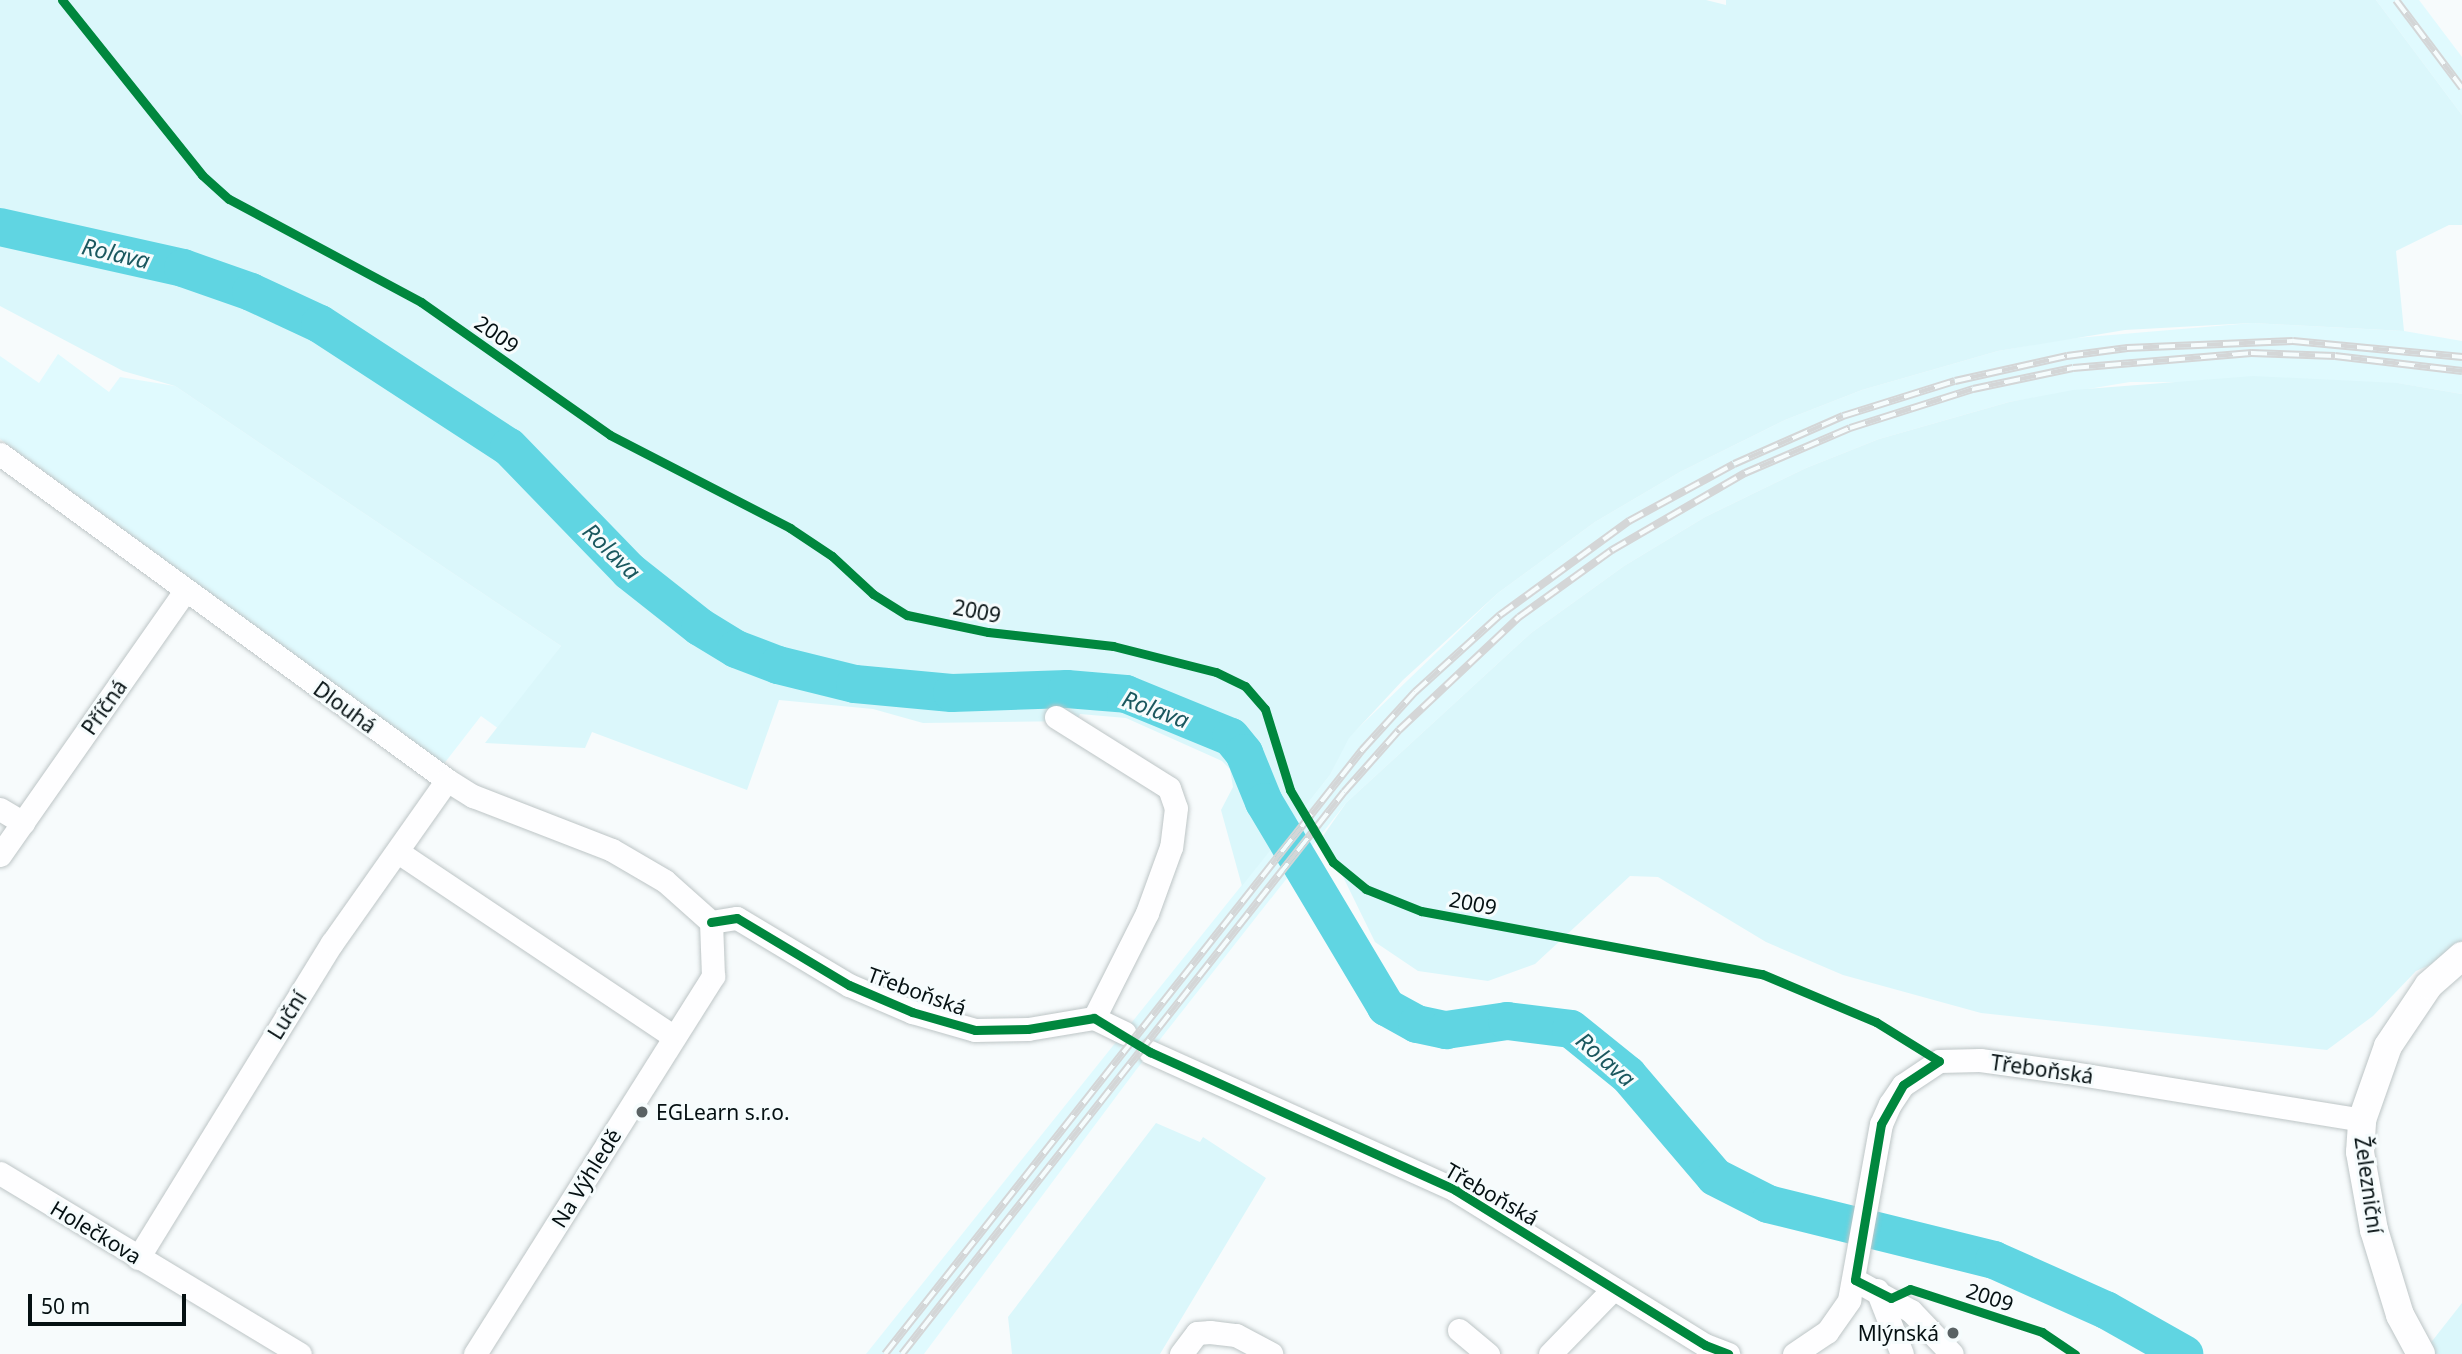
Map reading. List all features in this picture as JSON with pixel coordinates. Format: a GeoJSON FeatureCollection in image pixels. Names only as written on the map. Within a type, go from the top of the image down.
{"type":"FeatureCollection","features":[{"type":"Feature","properties":{"kind":"street","name":"Dlouhá"},"geometry":{"type":"LineString","coordinates":[[0,454],[447,780],[473,796],[612,850],[665,881],[710,922]]}},
{"type":"Feature","properties":{"kind":"street","name":"Příčná"},"geometry":{"type":"LineString","coordinates":[[0,855],[185,591]]}},
{"type":"Feature","properties":{"kind":"street"},"geometry":{"type":"LineString","coordinates":[[1056,717],[1169,788],[1176,808],[1171,847],[1147,913],[1094,1018],[1125,1033]]}},
{"type":"Feature","properties":{"kind":"street","name":"Luční"},"geometry":{"type":"LineString","coordinates":[[138,1258],[332,943],[447,780]]}},
{"type":"Feature","properties":{"kind":"street"},"geometry":{"type":"LineString","coordinates":[[0,809],[23,823]]}},
{"type":"Feature","properties":{"kind":"street"},"geometry":{"type":"LineString","coordinates":[[398,852],[674,1037]]}},
{"type":"Feature","properties":{"kind":"street","name":"Třeboňská"},"geometry":{"type":"LineString","coordinates":[[710,922],[737,918],[849,985],[912,1012],[975,1030],[1028,1029],[1094,1018]]}},
{"type":"Feature","properties":{"kind":"street","name":"Na Výhledě"},"geometry":{"type":"LineString","coordinates":[[475,1354],[713,976],[710,922]]}},
{"type":"Feature","properties":{"kind":"street","name":"Železniční"},"geometry":{"type":"LineString","coordinates":[[2421,1354],[2400,1315],[2374,1230],[2360,1152],[2362,1120],[2388,1046],[2429,985],[2462,956]]}},
{"type":"Feature","properties":{"kind":"street","name":"Třeboňská"},"geometry":{"type":"LineString","coordinates":[[1150,1052],[1455,1189],[1705,1345],[1728,1354]]}},
{"type":"Feature","properties":{"kind":"street","name":"Třeboňská"},"geometry":{"type":"LineString","coordinates":[[1794,1354],[1812,1345],[1839,1318],[1855,1280],[1881,1124],[1890,1104],[1903,1085],[1939,1061],[2005,1063],[2362,1120]]}},
{"type":"Feature","properties":{"kind":"street","name":"Holečkova"},"geometry":{"type":"LineString","coordinates":[[0,1173],[300,1354]]}},
{"type":"Feature","properties":{"kind":"street"},"geometry":{"type":"LineString","coordinates":[[1855,1280],[1911,1311],[1951,1354]]}},
{"type":"Feature","properties":{"kind":"street"},"geometry":{"type":"LineString","coordinates":[[1550,1354],[1613,1289]]}},
{"type":"Feature","properties":{"kind":"street"},"geometry":{"type":"LineString","coordinates":[[1877,1290],[1902,1354]]}},
{"type":"Feature","properties":{"kind":"street"},"geometry":{"type":"LineString","coordinates":[[1459,1330],[1488,1354]]}},
{"type":"Feature","properties":{"kind":"street"},"geometry":{"type":"LineString","coordinates":[[1181,1354],[1197,1333],[1210,1332],[1236,1335],[1271,1354]]}},
{"type":"Feature","properties":{"kind":"shaded area"},"geometry":{"type":"Polygon","coordinates":[[[0,0],[1706,0],[1726,5],[1726,0],[2376,0],[2462,115],[2462,225],[2449,225],[2396,251],[2404,331],[2252,323],[2125,330],[1998,351],[1862,390],[1785,420],[1680,472],[1595,522],[1498,593],[1403,680],[1349,738],[1330,775],[1242,886],[1221,810],[1233,787],[1230,769],[1222,761],[1126,718],[1080,714],[1077,721],[923,723],[873,709],[779,700],[747,790],[592,732],[585,748],[485,743],[561,646],[175,386],[123,371],[0,306],[0,0]]]}},
{"type":"Feature","properties":{"kind":"shaded area"},"geometry":{"type":"Polygon","coordinates":[[[2376,0],[2419,0],[2462,57],[2462,115],[2376,0]]]}},
{"type":"Feature","properties":{"kind":"shaded area"},"geometry":{"type":"Polygon","coordinates":[[[2252,323],[2404,331],[2462,341],[2462,394],[2397,383],[2130,382],[2009,402],[1879,439],[1806,468],[1705,517],[1624,566],[1531,633],[1346,803],[1136,1070],[924,1354],[866,1354],[1330,775],[1348,738],[1498,593],[1595,522],[1680,472],[1785,420],[1862,390],[1998,351],[2064,339],[2252,323]]]}},
{"type":"Feature","properties":{"kind":"shaded area"},"geometry":{"type":"Polygon","coordinates":[[[58,354],[109,392],[120,377],[175,386],[561,646],[499,729],[481,716],[443,765],[0,439],[0,356],[39,383],[58,354]]]}},
{"type":"Feature","properties":{"kind":"shaded area"},"geometry":{"type":"Polygon","coordinates":[[[2253,376],[2398,383],[2462,394],[2462,951],[2416,971],[2373,1016],[2327,1050],[1981,1013],[1843,975],[1766,942],[1658,877],[1630,876],[1535,964],[1488,981],[1418,971],[1375,942],[1323,836],[1346,803],[1531,633],[1624,566],[1705,517],[1806,468],[1879,439],[2009,402],[2073,390],[2253,376]]]}},
{"type":"Feature","properties":{"kind":"shaded area"},"geometry":{"type":"Polygon","coordinates":[[[1156,1123],[1200,1142],[1203,1137],[1266,1178],[1160,1354],[1012,1354],[1008,1317],[1156,1123]]]}},
{"type":"Feature","properties":{"kind":"shaded area"},"geometry":{"type":"Polygon","coordinates":[[[2462,1303],[2462,1354],[2435,1354],[2429,1345],[2462,1303]]]}},
{"type":"Feature","properties":{"kind":"waterway","name":"Rolava"},"geometry":{"type":"LineString","coordinates":[[0,227],[183,268],[251,292],[320,324],[509,447],[629,571],[700,627],[736,649],[778,665],[855,684],[952,693],[1067,689],[1126,694],[1231,737],[1244,753],[1264,802],[1386,1007],[1417,1024],[1446,1030],[1507,1021],[1571,1029],[1628,1075],[1715,1177],[1768,1204],[1994,1260],[2106,1310],[2184,1354]]}},
{"type":"Feature","properties":{"kind":"railway"},"geometry":{"type":"LineString","coordinates":[[2396,0],[2462,88]]}},
{"type":"Feature","properties":{"kind":"railway"},"geometry":{"type":"LineString","coordinates":[[885,1354],[1362,750],[1415,692],[1500,615],[1629,521],[1734,464],[1843,416],[1955,381],[2067,356],[2127,348],[2293,341],[2462,357]]}},
{"type":"Feature","properties":{"kind":"railway"},"geometry":{"type":"LineString","coordinates":[[902,1354],[1344,792],[1399,730],[1519,617],[1612,550],[1745,473],[1850,428],[1973,389],[2073,368],[2251,353],[2335,356],[2462,371]]}},
{"type":"Feature","properties":{"kind":"cycle path","name":"2009"},"geometry":{"type":"LineString","coordinates":[[62,0],[202,175],[229,199],[421,302],[610,435],[790,528],[832,556],[873,594],[907,615],[988,632],[1113,646],[1216,672],[1245,686],[1265,709],[1290,790],[1333,862],[1366,889],[1421,911],[1762,974],[1876,1022],[1939,1061]]}},
{"type":"Feature","properties":{"kind":"cycle path"},"geometry":{"type":"LineString","coordinates":[[711,922],[737,918],[849,985],[912,1012],[975,1030],[1028,1029],[1094,1018],[1150,1052],[1455,1190],[1705,1345],[1728,1354]]}},
{"type":"Feature","properties":{"kind":"cycle path","name":"2009"},"geometry":{"type":"LineString","coordinates":[[1939,1061],[1903,1085],[1881,1124],[1855,1280],[1891,1298],[1910,1289],[2042,1332],[2075,1354]]}},
{"type":"Feature","properties":{"kind":"place","name":"EGLearn s.r.o."},"geometry":{"type":"Point","coordinates":[642,1112]}},
{"type":"Feature","properties":{"kind":"place","name":"Mlýnská"},"geometry":{"type":"Point","coordinates":[1953,1333]}}]}
